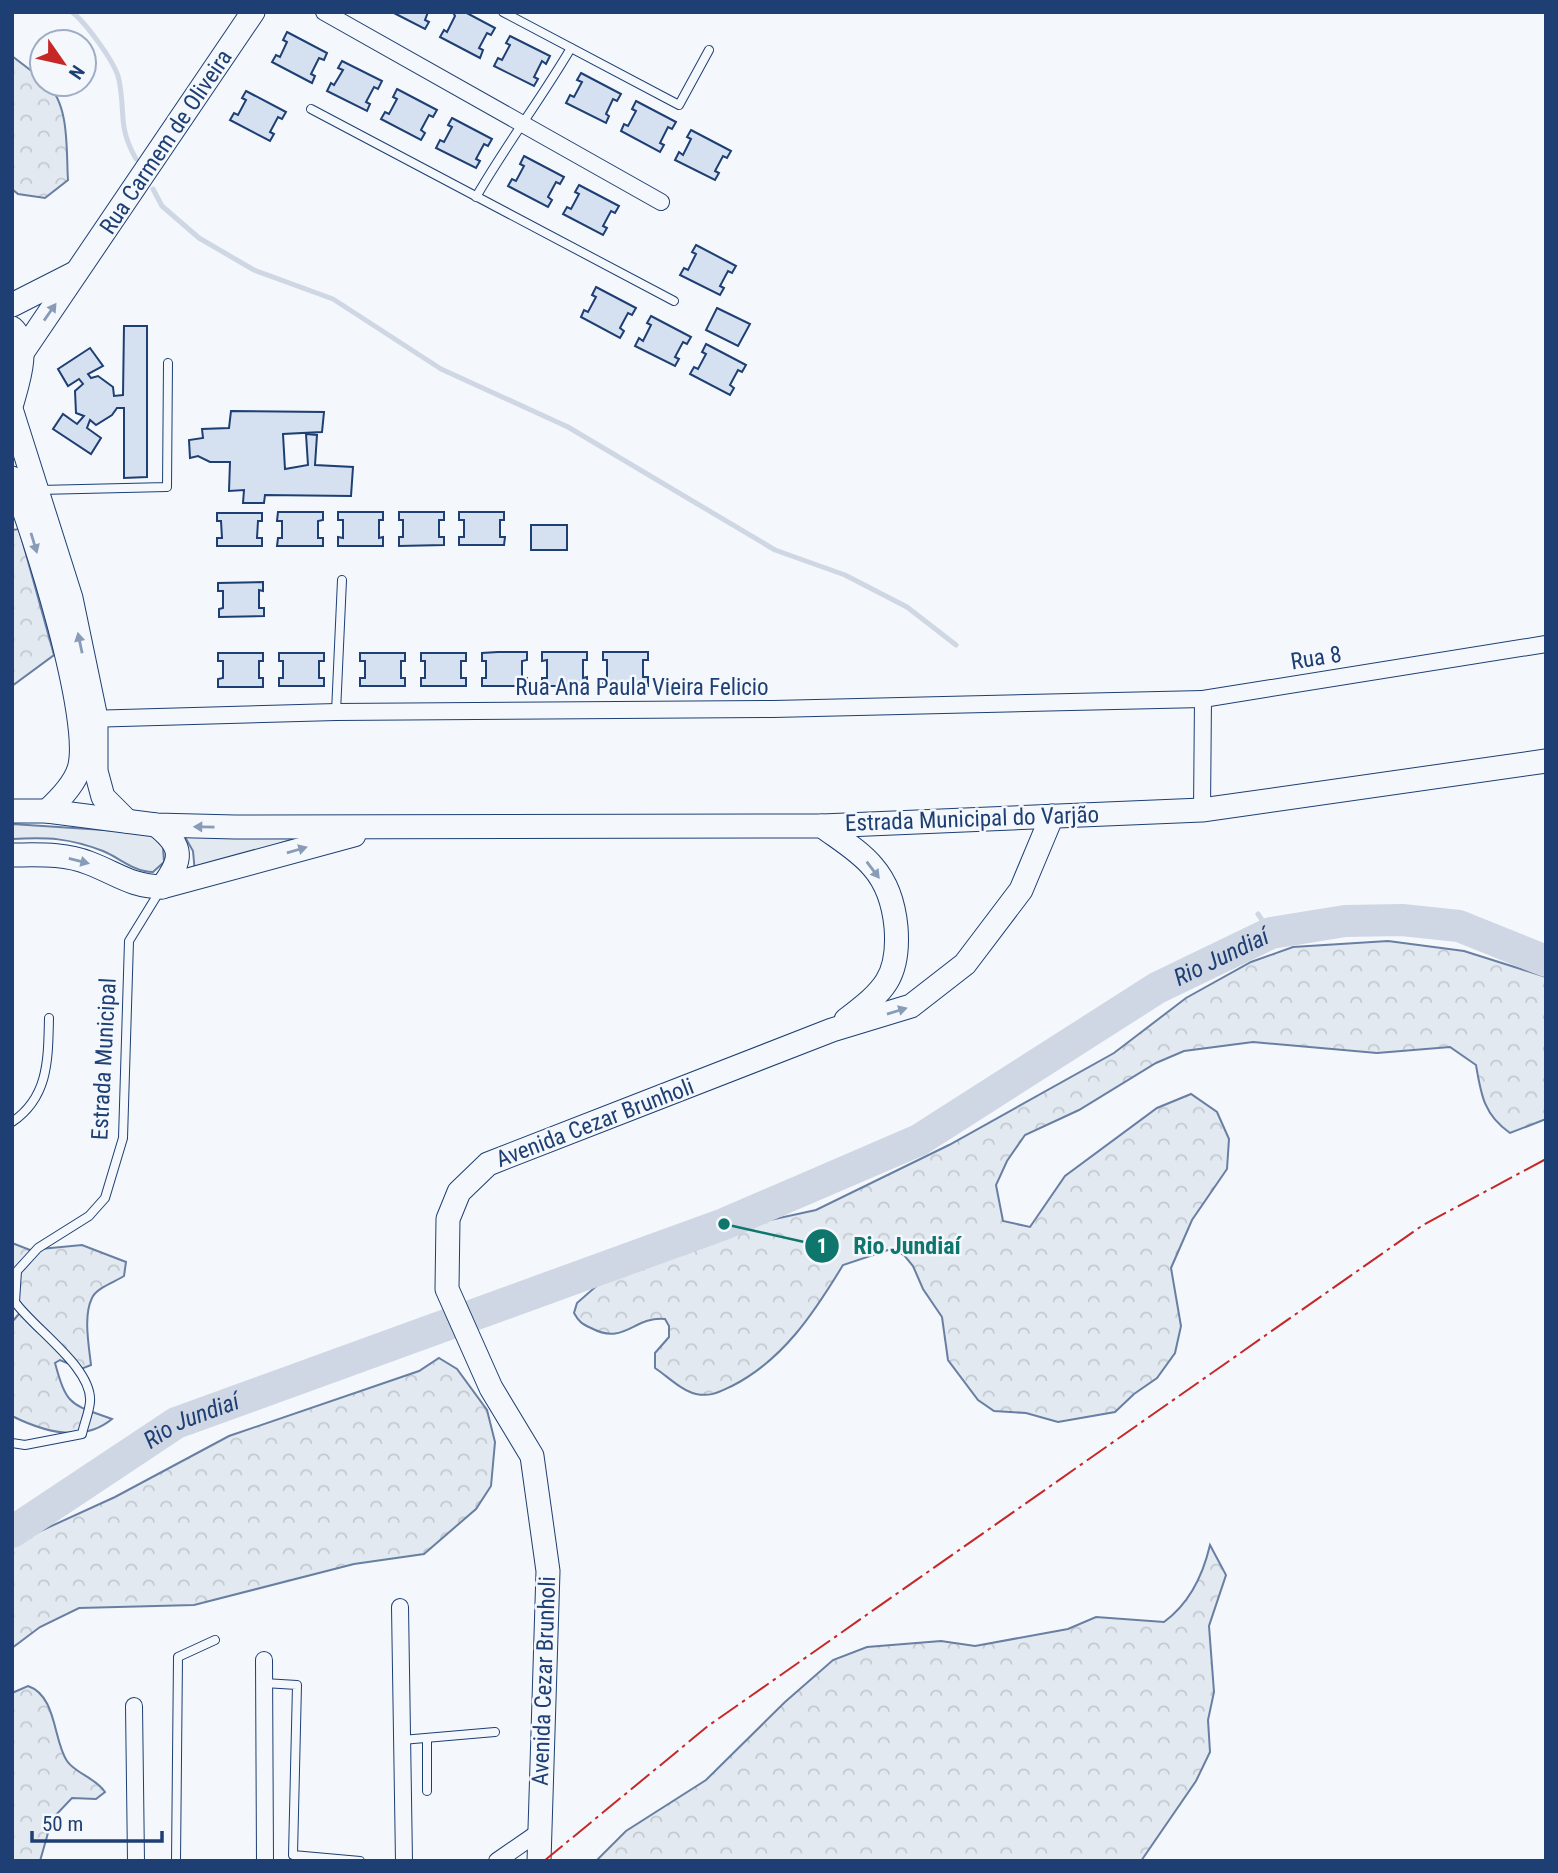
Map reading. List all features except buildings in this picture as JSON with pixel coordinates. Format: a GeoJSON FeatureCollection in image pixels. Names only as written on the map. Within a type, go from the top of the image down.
{"type":"FeatureCollection","features":[{"type":"Feature","properties":{"kind":"main road","name":"Rua Carmem de Oliveira"},"geometry":{"type":"LineString","coordinates":[[22,353],[253,12]]}},
{"type":"Feature","properties":{"kind":"main road","name":"Rua Carmem de Oliveira"},"geometry":{"type":"LineString","coordinates":[[12,304],[78,271]]}},
{"type":"Feature","properties":{"kind":"main road"},"geometry":{"type":"LineString","coordinates":[[12,328],[18,333],[22,353],[12,403]]}},
{"type":"Feature","properties":{"kind":"main road"},"geometry":{"type":"LineString","coordinates":[[12,412],[39,490],[71,598],[96,771],[103,797],[127,821]]}},
{"type":"Feature","properties":{"kind":"main road"},"geometry":{"type":"LineString","coordinates":[[12,478],[88,719],[79,771],[47,811]]}},
{"type":"Feature","properties":{"kind":"main road","name":"Estrada Municipal do Varjão"},"geometry":{"type":"LineString","coordinates":[[395,826],[822,825],[1202,810],[1546,761]]}},
{"type":"Feature","properties":{"kind":"main road"},"geometry":{"type":"LineString","coordinates":[[12,811],[47,811],[156,825],[395,826]]}},
{"type":"Feature","properties":{"kind":"main road","name":"Avenida Cezar Brunholi"},"geometry":{"type":"LineString","coordinates":[[539,1861],[548,1571],[532,1455],[491,1388],[447,1289],[448,1219],[459,1192],[488,1164],[832,1030],[911,1006],[965,964],[1021,890],[1052,816]]}},
{"type":"Feature","properties":{"kind":"main road"},"geometry":{"type":"LineString","coordinates":[[156,825],[173,839],[179,854],[176,869],[162,887]]}},
{"type":"Feature","properties":{"kind":"main road","name":"Avenida Cezar Brunholi"},"geometry":{"type":"LineString","coordinates":[[822,825],[873,866],[894,906],[899,955],[890,978],[871,1001],[832,1030]]}},
{"type":"Feature","properties":{"kind":"main road"},"geometry":{"type":"LineString","coordinates":[[12,855],[48,853],[88,863],[135,885],[162,887],[395,826]]}},
{"type":"Feature","properties":{"kind":"street"},"geometry":{"type":"LineString","coordinates":[[324,12],[519,125],[661,202]]}},
{"type":"Feature","properties":{"kind":"street","name":"Rua 8"},"geometry":{"type":"LineString","coordinates":[[1203,699],[1546,644]]}},
{"type":"Feature","properties":{"kind":"street"},"geometry":{"type":"LineString","coordinates":[[1202,810],[1203,699]]}},
{"type":"Feature","properties":{"kind":"street","name":"Rua Ana Paula Vieira Felicio"},"geometry":{"type":"LineString","coordinates":[[88,719],[336,712],[773,709],[1203,699]]}},
{"type":"Feature","properties":{"kind":"street"},"geometry":{"type":"LineString","coordinates":[[400,1607],[404,1861]]}},
{"type":"Feature","properties":{"kind":"street"},"geometry":{"type":"LineString","coordinates":[[264,1660],[265,1861]]}},
{"type":"Feature","properties":{"kind":"street"},"geometry":{"type":"LineString","coordinates":[[134,1706],[136,1861]]}},
{"type":"Feature","properties":{"kind":"street"},"geometry":{"type":"LineString","coordinates":[[497,1861],[539,1832]]}},
{"type":"Feature","properties":{"kind":"lane"},"geometry":{"type":"LineString","coordinates":[[503,12],[679,105],[709,50]]}},
{"type":"Feature","properties":{"kind":"lane"},"geometry":{"type":"LineString","coordinates":[[477,197],[519,125],[536,108],[571,48]]}},
{"type":"Feature","properties":{"kind":"lane"},"geometry":{"type":"LineString","coordinates":[[311,109],[674,301]]}},
{"type":"Feature","properties":{"kind":"lane"},"geometry":{"type":"LineString","coordinates":[[39,490],[167,487],[167,363]]}},
{"type":"Feature","properties":{"kind":"lane"},"geometry":{"type":"LineString","coordinates":[[336,712],[342,580]]}},
{"type":"Feature","properties":{"kind":"lane","name":"Estrada Municipal"},"geometry":{"type":"LineString","coordinates":[[12,1443],[25,1445],[82,1434],[91,1399],[81,1370],[27,1319],[15,1302],[18,1271],[38,1248],[89,1216],[105,1198],[123,1138],[129,941],[162,887]]}},
{"type":"Feature","properties":{"kind":"lane"},"geometry":{"type":"LineString","coordinates":[[12,1122],[36,1100],[46,1077],[50,1018]]}},
{"type":"Feature","properties":{"kind":"lane"},"geometry":{"type":"LineString","coordinates":[[176,1861],[178,1657],[215,1640]]}},
{"type":"Feature","properties":{"kind":"lane"},"geometry":{"type":"LineString","coordinates":[[264,1682],[296,1685],[293,1855],[360,1861]]}},
{"type":"Feature","properties":{"kind":"lane"},"geometry":{"type":"LineString","coordinates":[[402,1740],[495,1732]]}},
{"type":"Feature","properties":{"kind":"lane"},"geometry":{"type":"LineString","coordinates":[[427,1738],[427,1791]]}},
{"type":"Feature","properties":{"kind":"green space"},"geometry":{"type":"Polygon","coordinates":[[[12,56],[28,68],[28,98],[57,98],[60,104],[67,142],[68,180],[45,198],[18,194],[12,189],[12,56]]]}},
{"type":"Feature","properties":{"kind":"green space"},"geometry":{"type":"Polygon","coordinates":[[[19,529],[54,655],[12,686],[12,530],[19,529]]]}},
{"type":"Feature","properties":{"kind":"green space"},"geometry":{"type":"Polygon","coordinates":[[[12,824],[150,833],[163,847],[164,862],[153,872],[146,871],[79,843],[48,838],[12,839],[12,824]]]}},
{"type":"Feature","properties":{"kind":"green space"},"geometry":{"type":"Polygon","coordinates":[[[308,834],[195,873],[193,851],[185,837],[308,834]]]}},
{"type":"Feature","properties":{"kind":"green space"},"geometry":{"type":"Polygon","coordinates":[[[1388,941],[1464,951],[1546,977],[1546,1119],[1510,1133],[1494,1119],[1485,1104],[1476,1065],[1450,1047],[1377,1053],[1253,1042],[1184,1051],[1156,1063],[1079,1110],[1025,1135],[1007,1161],[996,1185],[1003,1221],[1030,1227],[1065,1176],[1157,1108],[1191,1094],[1217,1112],[1229,1139],[1227,1169],[1192,1220],[1171,1268],[1181,1326],[1175,1353],[1157,1378],[1115,1412],[1058,1422],[1026,1413],[994,1411],[978,1400],[948,1360],[942,1317],[923,1289],[913,1266],[904,1255],[891,1249],[843,1265],[809,1318],[782,1349],[750,1375],[711,1394],[701,1395],[680,1387],[655,1368],[655,1353],[669,1337],[669,1326],[665,1319],[654,1319],[612,1334],[585,1325],[574,1313],[577,1303],[601,1282],[674,1241],[816,1210],[949,1145],[1114,1053],[1186,998],[1251,962],[1293,947],[1388,941]]]}},
{"type":"Feature","properties":{"kind":"green space"},"geometry":{"type":"Polygon","coordinates":[[[12,1243],[30,1250],[82,1245],[126,1262],[124,1276],[97,1291],[89,1305],[87,1331],[91,1365],[81,1369],[60,1360],[55,1363],[63,1388],[73,1402],[112,1419],[101,1426],[89,1431],[63,1432],[37,1427],[12,1416],[12,1322],[19,1314],[17,1292],[12,1285],[12,1243]]]}},
{"type":"Feature","properties":{"kind":"green space"},"geometry":{"type":"Polygon","coordinates":[[[439,1358],[457,1369],[487,1410],[495,1442],[491,1486],[476,1509],[424,1554],[354,1564],[194,1605],[79,1608],[40,1627],[12,1648],[12,1544],[115,1497],[229,1436],[419,1371],[439,1358]]]}},
{"type":"Feature","properties":{"kind":"green space"},"geometry":{"type":"Polygon","coordinates":[[[1210,1545],[1226,1575],[1209,1626],[1214,1692],[1208,1720],[1210,1752],[1196,1781],[1141,1861],[596,1861],[626,1831],[706,1780],[785,1702],[833,1660],[867,1647],[941,1641],[975,1646],[1068,1629],[1096,1617],[1164,1622],[1181,1606],[1194,1588],[1210,1545]]]}},
{"type":"Feature","properties":{"kind":"green space"},"geometry":{"type":"Polygon","coordinates":[[[28,1686],[44,1699],[67,1761],[105,1792],[96,1799],[72,1798],[52,1819],[40,1861],[12,1861],[12,1693],[28,1686]]]}},
{"type":"Feature","properties":{"kind":"waterway"},"geometry":{"type":"LineString","coordinates":[[72,12],[99,43],[117,73],[124,128],[136,159]]}},
{"type":"Feature","properties":{"kind":"waterway"},"geometry":{"type":"LineString","coordinates":[[153,189],[162,206],[199,238],[254,270],[333,299],[441,369],[568,427],[775,550],[845,575],[907,607],[956,645]]}},
{"type":"Feature","properties":{"kind":"waterway"},"geometry":{"type":"LineString","coordinates":[[1258,914],[1271,933]]}},
{"type":"Feature","properties":{"kind":"waterway","name":"Rio Jundiaí"},"geometry":{"type":"LineString","coordinates":[[12,1532],[176,1423],[724,1224],[919,1140],[1157,988],[1271,933],[1345,921],[1402,920],[1459,926],[1546,961]]}},
{"type":"Feature","properties":{"kind":"power"},"geometry":{"type":"LineString","coordinates":[[544,1861],[708,1726],[1423,1225],[1546,1159]]}},
{"type":"Feature","properties":{"kind":"place","name":"Rio Jundiaí"},"geometry":{"type":"Point","coordinates":[724,1224]}}]}
